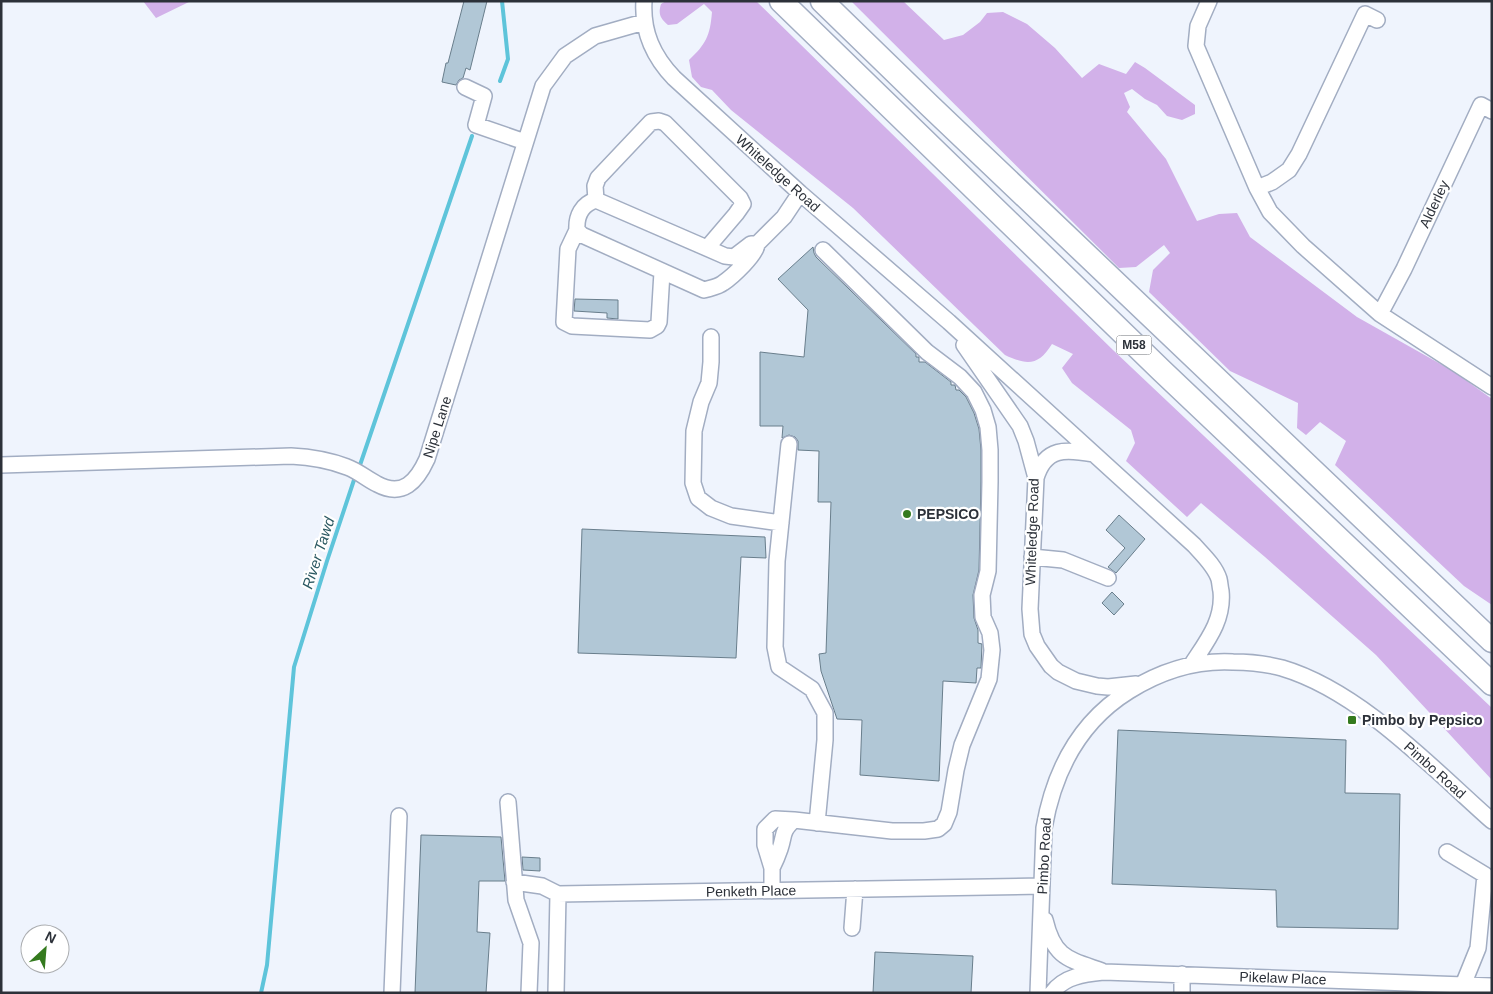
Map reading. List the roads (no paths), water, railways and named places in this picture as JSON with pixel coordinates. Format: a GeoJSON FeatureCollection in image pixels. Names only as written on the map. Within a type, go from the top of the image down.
{"type":"FeatureCollection","features":[{"type":"Feature","properties":{"kind":"highway","name":"M58"},"geometry":{"type":"LineString","coordinates":[[781,1],[1161,370],[1492,684]]}},
{"type":"Feature","properties":{"kind":"highway","name":"M58"},"geometry":{"type":"LineString","coordinates":[[822,1],[1492,641]]}},
{"type":"Feature","properties":{"kind":"street","name":"Whiteledge Road"},"geometry":{"type":"LineString","coordinates":[[644,1],[644,22],[651,46],[666,69],[800,193],[948,322],[1094,454],[1194,545],[1210,563],[1220,580],[1222,601],[1218,622],[1210,638],[1192,664]]}},
{"type":"Feature","properties":{"kind":"street"},"geometry":{"type":"LineString","coordinates":[[1209,1],[1198,26],[1196,46],[1257,188],[1270,212],[1303,246],[1380,314],[1492,387]]}},
{"type":"Feature","properties":{"kind":"street"},"geometry":{"type":"LineString","coordinates":[[1257,188],[1272,182],[1289,170],[1299,154],[1365,14],[1377,20]]}},
{"type":"Feature","properties":{"kind":"street","name":"Nipe Lane"},"geometry":{"type":"LineString","coordinates":[[1,465],[291,456],[328,460],[350,468],[378,485],[389,488],[400,490],[410,484],[421,472],[427,459],[543,86],[565,56],[595,36],[644,22]]}},
{"type":"Feature","properties":{"kind":"street"},"geometry":{"type":"LineString","coordinates":[[465,87],[484,96],[476,125],[525,142]]}},
{"type":"Feature","properties":{"kind":"street","name":"Alderley"},"geometry":{"type":"LineString","coordinates":[[1380,314],[1404,269],[1481,105],[1492,110]]}},
{"type":"Feature","properties":{"kind":"street"},"geometry":{"type":"LineString","coordinates":[[596,200],[595,186],[598,178],[651,122],[659,121],[665,123],[740,198],[742,204],[736,214],[707,248]]}},
{"type":"Feature","properties":{"kind":"street"},"geometry":{"type":"LineString","coordinates":[[577,230],[582,235],[704,290],[722,284],[739,269],[757,250],[758,244],[784,217],[800,193]]}},
{"type":"Feature","properties":{"kind":"street"},"geometry":{"type":"LineString","coordinates":[[662,272],[659,322],[657,326],[650,330],[572,326],[564,322],[568,249],[577,230],[577,219],[585,205],[596,200],[725,256],[734,257],[751,244],[758,244]]}},
{"type":"Feature","properties":{"kind":"street"},"geometry":{"type":"LineString","coordinates":[[772,891],[772,868],[765,845],[766,829],[775,819],[892,831],[924,831],[938,829],[944,824],[949,812],[962,745],[989,679],[992,650],[990,633],[983,616],[982,595],[988,571],[990,482],[988,427],[983,410],[974,392],[960,377],[927,352],[823,250]]}},
{"type":"Feature","properties":{"kind":"street","name":"Whiteledge Road"},"geometry":{"type":"LineString","coordinates":[[948,322],[1020,426],[1026,441],[1036,478],[1030,609],[1032,634],[1037,646],[1051,666],[1067,678],[1086,684],[1108,687],[1140,684]]}},
{"type":"Feature","properties":{"kind":"street"},"geometry":{"type":"LineString","coordinates":[[711,337],[709,383],[701,402],[694,430],[693,483],[698,498],[711,508],[731,516],[781,524]]}},
{"type":"Feature","properties":{"kind":"street"},"geometry":{"type":"LineString","coordinates":[[789,444],[777,561],[775,647],[779,667],[812,689],[825,713],[825,740],[818,823]]}},
{"type":"Feature","properties":{"kind":"street"},"geometry":{"type":"LineString","coordinates":[[1036,478],[1039,467],[1054,454],[1061,451],[1070,450],[1094,454]]}},
{"type":"Feature","properties":{"kind":"street"},"geometry":{"type":"LineString","coordinates":[[1032,557],[1063,560],[1108,578]]}},
{"type":"Feature","properties":{"kind":"street","name":"Pimbo Road"},"geometry":{"type":"LineString","coordinates":[[1038,993],[1044,828],[1055,783],[1063,764],[1089,724],[1112,703],[1155,676],[1192,664],[1223,661],[1263,664],[1281,668],[1313,680],[1354,704],[1399,738],[1492,822]]}},
{"type":"Feature","properties":{"kind":"street"},"geometry":{"type":"LineString","coordinates":[[508,802],[516,900],[531,943],[529,993]]}},
{"type":"Feature","properties":{"kind":"street"},"geometry":{"type":"LineString","coordinates":[[392,993],[399,816]]}},
{"type":"Feature","properties":{"kind":"street"},"geometry":{"type":"LineString","coordinates":[[1447,852],[1484,875],[1478,948],[1463,985]]}},
{"type":"Feature","properties":{"kind":"street"},"geometry":{"type":"LineString","coordinates":[[514,882],[542,886],[558,894],[556,993]]}},
{"type":"Feature","properties":{"kind":"street"},"geometry":{"type":"LineString","coordinates":[[852,928],[855,889]]}},
{"type":"Feature","properties":{"kind":"street","name":"Penketh Place"},"geometry":{"type":"LineString","coordinates":[[558,894],[855,889],[1042,893]]}},
{"type":"Feature","properties":{"kind":"street","name":"Pikelaw Place"},"geometry":{"type":"LineString","coordinates":[[1042,893],[1048,930],[1058,952],[1074,961],[1104,972]]}},
{"type":"Feature","properties":{"kind":"street","name":"Pikelaw Place"},"geometry":{"type":"LineString","coordinates":[[1052,993],[1062,982],[1072,977],[1104,972],[1182,974],[1317,986],[1405,988],[1463,985],[1489,988]]}},
{"type":"Feature","properties":{"kind":"street"},"geometry":{"type":"LineString","coordinates":[[1182,974],[1182,993]]}},
{"type":"Feature","properties":{"kind":"waterway","name":"River Tawd"},"geometry":{"type":"LineString","coordinates":[[500,81],[508,59],[502,1]]}},
{"type":"Feature","properties":{"kind":"waterway","name":"River Tawd"},"geometry":{"type":"LineString","coordinates":[[359,468],[472,136]]}},
{"type":"Feature","properties":{"kind":"waterway","name":"River Tawd"},"geometry":{"type":"LineString","coordinates":[[261,993],[267,965],[294,667],[356,474]]}},
{"type":"Feature","properties":{"kind":"place","name":"PEPSICO"},"geometry":{"type":"Point","coordinates":[907,514]}},
{"type":"Feature","properties":{"kind":"place","name":"Pimbo by Pepsico"},"geometry":{"type":"Point","coordinates":[1352,720]}}]}
